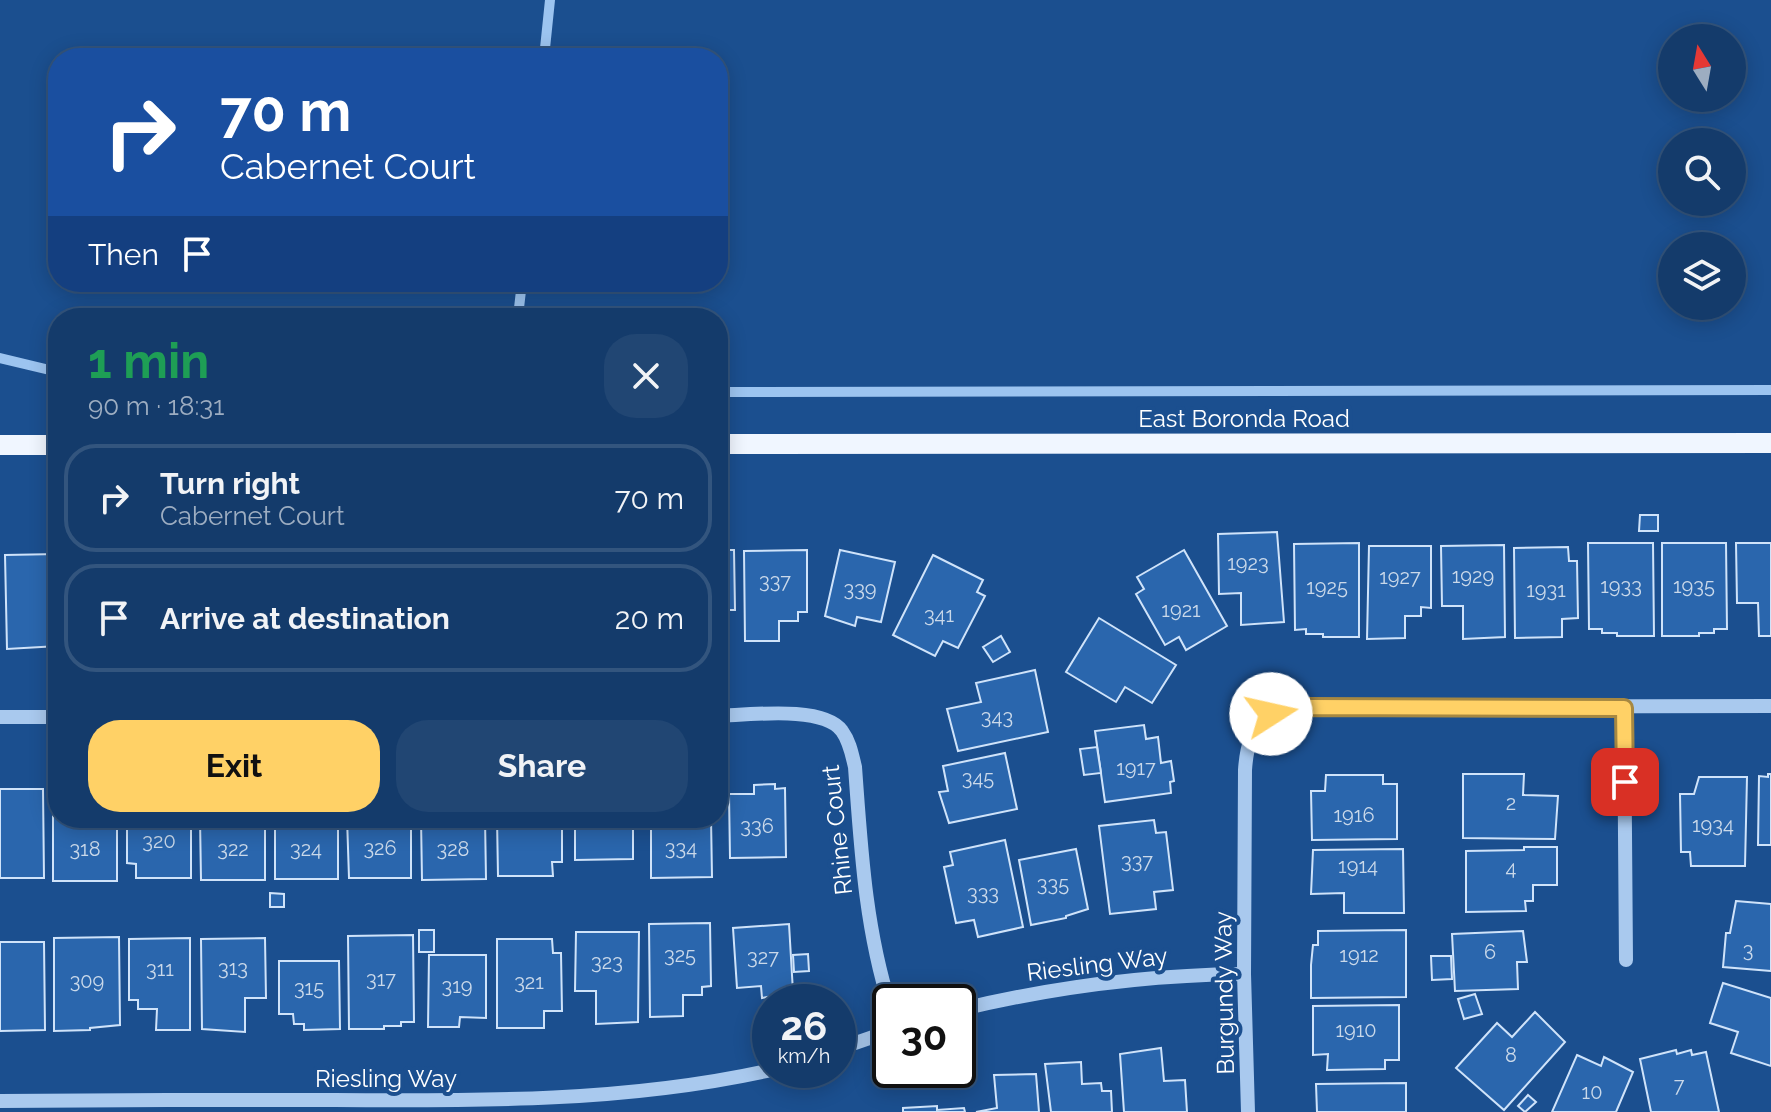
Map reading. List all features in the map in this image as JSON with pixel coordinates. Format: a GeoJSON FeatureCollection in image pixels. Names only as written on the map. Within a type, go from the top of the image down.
{"type":"FeatureCollection","features":[{"type":"Feature","properties":{"kind":"main road","name":"East Boronda Road"},"geometry":{"type":"LineString","coordinates":[[728,444],[1771,443]]}},
{"type":"Feature","properties":{"kind":"main road"},"geometry":{"type":"LineString","coordinates":[[0,445],[48,445]]}},
{"type":"Feature","properties":{"kind":"street","name":"Burgundy Way"},"geometry":{"type":"LineString","coordinates":[[1248,1112],[1244,974],[1246,754],[1253,731],[1271,714],[1306,707],[1771,706]]}},
{"type":"Feature","properties":{"kind":"street"},"geometry":{"type":"LineString","coordinates":[[1624,708],[1626,960]]}},
{"type":"Feature","properties":{"kind":"street","name":"Rhine Court"},"geometry":{"type":"LineString","coordinates":[[728,716],[820,716],[842,729],[851,747],[855,767],[867,905],[884,984]]}},
{"type":"Feature","properties":{"kind":"street"},"geometry":{"type":"LineString","coordinates":[[0,717],[48,717]]}},
{"type":"Feature","properties":{"kind":"street","name":"Riesling Way"},"geometry":{"type":"LineString","coordinates":[[976,1006],[1077,985],[1143,978],[1244,974]]}},
{"type":"Feature","properties":{"kind":"street","name":"Riesling Way"},"geometry":{"type":"LineString","coordinates":[[0,1101],[297,1106],[659,1091],[752,1074]]}},
{"type":"Feature","properties":{"kind":"building"},"geometry":{"type":"Polygon","coordinates":[[[1640,515],[1658,515],[1658,531],[1639,531],[1640,515]]]}},
{"type":"Feature","properties":{"kind":"building"},"geometry":{"type":"Polygon","coordinates":[[[1277,532],[1284,622],[1241,625],[1241,593],[1219,594],[1218,534],[1277,532]]]}},
{"type":"Feature","properties":{"kind":"building"},"geometry":{"type":"Polygon","coordinates":[[[1359,543],[1359,637],[1323,637],[1323,634],[1306,634],[1306,629],[1295,630],[1294,544],[1359,543]]]}},
{"type":"Feature","properties":{"kind":"building"},"geometry":{"type":"Polygon","coordinates":[[[1588,543],[1653,543],[1654,636],[1617,636],[1617,633],[1602,633],[1602,629],[1589,629],[1588,543]]]}},
{"type":"Feature","properties":{"kind":"building"},"geometry":{"type":"Polygon","coordinates":[[[1662,543],[1726,543],[1727,629],[1714,629],[1714,633],[1699,633],[1699,636],[1662,636],[1662,543]]]}},
{"type":"Feature","properties":{"kind":"building"},"geometry":{"type":"Polygon","coordinates":[[[1736,543],[1771,543],[1771,636],[1759,636],[1758,603],[1737,603],[1736,543]]]}},
{"type":"Feature","properties":{"kind":"building"},"geometry":{"type":"Polygon","coordinates":[[[1504,545],[1505,637],[1463,639],[1463,606],[1442,606],[1441,546],[1504,545]]]}},
{"type":"Feature","properties":{"kind":"building"},"geometry":{"type":"Polygon","coordinates":[[[1369,546],[1431,546],[1431,608],[1421,607],[1421,616],[1405,616],[1405,638],[1367,639],[1369,546]]]}},
{"type":"Feature","properties":{"kind":"building"},"geometry":{"type":"Polygon","coordinates":[[[1568,547],[1569,561],[1577,561],[1578,618],[1562,619],[1562,637],[1515,638],[1514,548],[1568,547]]]}},
{"type":"Feature","properties":{"kind":"building"},"geometry":{"type":"Polygon","coordinates":[[[728,550],[734,550],[735,610],[728,610],[728,550]]]}},
{"type":"Feature","properties":{"kind":"building"},"geometry":{"type":"Polygon","coordinates":[[[807,550],[807,612],[798,612],[798,621],[779,621],[779,641],[745,641],[744,551],[807,550]]]}},
{"type":"Feature","properties":{"kind":"building"},"geometry":{"type":"Polygon","coordinates":[[[840,550],[895,562],[881,622],[857,617],[855,626],[825,616],[840,550]]]}},
{"type":"Feature","properties":{"kind":"building"},"geometry":{"type":"Polygon","coordinates":[[[1184,550],[1227,626],[1186,650],[1179,637],[1165,645],[1136,594],[1144,589],[1137,577],[1184,550]]]}},
{"type":"Feature","properties":{"kind":"building"},"geometry":{"type":"Polygon","coordinates":[[[48,554],[48,647],[7,649],[5,555],[48,554]]]}},
{"type":"Feature","properties":{"kind":"building"},"geometry":{"type":"Polygon","coordinates":[[[933,555],[983,580],[977,592],[985,596],[958,648],[943,641],[935,656],[893,635],[933,555]]]}},
{"type":"Feature","properties":{"kind":"building"},"geometry":{"type":"Polygon","coordinates":[[[1099,618],[1176,665],[1152,703],[1125,687],[1116,702],[1066,672],[1099,618]]]}},
{"type":"Feature","properties":{"kind":"building"},"geometry":{"type":"Polygon","coordinates":[[[1001,636],[1010,652],[993,662],[983,647],[1001,636]]]}},
{"type":"Feature","properties":{"kind":"building"},"geometry":{"type":"Polygon","coordinates":[[[1035,670],[1048,732],[958,751],[947,709],[981,702],[976,683],[1035,670]]]}},
{"type":"Feature","properties":{"kind":"building"},"geometry":{"type":"Polygon","coordinates":[[[1144,725],[1146,739],[1158,737],[1161,763],[1171,761],[1174,781],[1170,782],[1171,793],[1105,802],[1095,731],[1144,725]]]}},
{"type":"Feature","properties":{"kind":"building"},"geometry":{"type":"Polygon","coordinates":[[[1097,747],[1101,773],[1084,775],[1080,749],[1097,747]]]}},
{"type":"Feature","properties":{"kind":"building"},"geometry":{"type":"Polygon","coordinates":[[[1005,753],[1017,809],[949,823],[939,792],[948,791],[943,766],[1005,753]]]}},
{"type":"Feature","properties":{"kind":"building"},"geometry":{"type":"Polygon","coordinates":[[[1463,774],[1524,774],[1523,795],[1558,796],[1555,839],[1463,838],[1463,774]]]}},
{"type":"Feature","properties":{"kind":"building"},"geometry":{"type":"Polygon","coordinates":[[[1771,774],[1771,845],[1758,845],[1759,776],[1768,777],[1771,774]]]}},
{"type":"Feature","properties":{"kind":"building"},"geometry":{"type":"Polygon","coordinates":[[[1326,775],[1383,775],[1383,784],[1397,784],[1397,839],[1312,840],[1311,791],[1325,791],[1326,775]]]}},
{"type":"Feature","properties":{"kind":"building"},"geometry":{"type":"Polygon","coordinates":[[[1699,777],[1747,777],[1745,866],[1691,866],[1690,852],[1681,852],[1680,794],[1694,794],[1699,777]]]}},
{"type":"Feature","properties":{"kind":"building"},"geometry":{"type":"Polygon","coordinates":[[[775,784],[775,789],[785,788],[786,857],[730,858],[729,794],[754,794],[754,785],[775,784]]]}},
{"type":"Feature","properties":{"kind":"building"},"geometry":{"type":"Polygon","coordinates":[[[0,789],[43,789],[44,878],[0,878],[0,789]]]}},
{"type":"Feature","properties":{"kind":"building"},"geometry":{"type":"Polygon","coordinates":[[[1154,820],[1156,833],[1166,832],[1173,890],[1154,892],[1156,909],[1110,914],[1099,826],[1154,820]]]}},
{"type":"Feature","properties":{"kind":"building"},"geometry":{"type":"Polygon","coordinates":[[[53,828],[117,828],[117,881],[53,881],[53,828]]]}},
{"type":"Feature","properties":{"kind":"building"},"geometry":{"type":"Polygon","coordinates":[[[127,828],[191,828],[191,878],[136,878],[136,864],[127,863],[127,828]]]}},
{"type":"Feature","properties":{"kind":"building"},"geometry":{"type":"Polygon","coordinates":[[[200,828],[265,828],[265,880],[201,880],[200,828]]]}},
{"type":"Feature","properties":{"kind":"building"},"geometry":{"type":"Polygon","coordinates":[[[275,828],[338,828],[338,879],[275,879],[275,828]]]}},
{"type":"Feature","properties":{"kind":"building"},"geometry":{"type":"Polygon","coordinates":[[[347,828],[411,828],[411,878],[349,878],[347,828]]]}},
{"type":"Feature","properties":{"kind":"building"},"geometry":{"type":"Polygon","coordinates":[[[421,828],[485,828],[486,879],[422,880],[421,828]]]}},
{"type":"Feature","properties":{"kind":"building"},"geometry":{"type":"Polygon","coordinates":[[[497,828],[562,828],[562,862],[552,862],[553,876],[498,876],[497,828]]]}},
{"type":"Feature","properties":{"kind":"building"},"geometry":{"type":"Polygon","coordinates":[[[575,828],[633,828],[633,859],[575,860],[575,828]]]}},
{"type":"Feature","properties":{"kind":"building"},"geometry":{"type":"Polygon","coordinates":[[[651,828],[711,828],[712,877],[651,878],[651,828]]]}},
{"type":"Feature","properties":{"kind":"building"},"geometry":{"type":"Polygon","coordinates":[[[1005,840],[1023,927],[978,937],[974,920],[956,923],[944,867],[953,865],[950,852],[1005,840]]]}},
{"type":"Feature","properties":{"kind":"building"},"geometry":{"type":"Polygon","coordinates":[[[1524,847],[1557,847],[1557,885],[1533,885],[1533,901],[1525,901],[1526,911],[1466,912],[1466,851],[1524,850],[1524,847]]]}},
{"type":"Feature","properties":{"kind":"building"},"geometry":{"type":"Polygon","coordinates":[[[1076,849],[1088,909],[1066,918],[1031,925],[1019,860],[1076,849]]]}},
{"type":"Feature","properties":{"kind":"building"},"geometry":{"type":"Polygon","coordinates":[[[1403,849],[1404,913],[1344,913],[1344,893],[1311,894],[1313,850],[1403,849]]]}},
{"type":"Feature","properties":{"kind":"building"},"geometry":{"type":"Polygon","coordinates":[[[270,893],[284,894],[284,907],[270,907],[270,893]]]}},
{"type":"Feature","properties":{"kind":"building"},"geometry":{"type":"Polygon","coordinates":[[[1736,901],[1771,904],[1771,971],[1723,967],[1726,933],[1730,933],[1736,901]]]}},
{"type":"Feature","properties":{"kind":"building"},"geometry":{"type":"Polygon","coordinates":[[[710,923],[711,986],[702,987],[702,995],[683,995],[683,1016],[650,1017],[649,924],[710,923]]]}},
{"type":"Feature","properties":{"kind":"building"},"geometry":{"type":"Polygon","coordinates":[[[789,924],[793,984],[752,984],[752,987],[737,988],[733,928],[789,924]]]}},
{"type":"Feature","properties":{"kind":"building"},"geometry":{"type":"Polygon","coordinates":[[[419,930],[434,930],[434,952],[419,952],[419,930]]]}},
{"type":"Feature","properties":{"kind":"building"},"geometry":{"type":"Polygon","coordinates":[[[1406,930],[1406,997],[1311,998],[1313,945],[1318,945],[1318,931],[1406,930]]]}},
{"type":"Feature","properties":{"kind":"building"},"geometry":{"type":"Polygon","coordinates":[[[1523,931],[1527,962],[1517,962],[1518,989],[1455,991],[1452,934],[1523,931]]]}},
{"type":"Feature","properties":{"kind":"building"},"geometry":{"type":"Polygon","coordinates":[[[576,932],[639,932],[638,1022],[596,1024],[596,991],[575,991],[576,932]]]}},
{"type":"Feature","properties":{"kind":"building"},"geometry":{"type":"Polygon","coordinates":[[[413,935],[414,1022],[401,1022],[401,1026],[384,1026],[384,1029],[349,1029],[348,936],[413,935]]]}},
{"type":"Feature","properties":{"kind":"building"},"geometry":{"type":"Polygon","coordinates":[[[119,937],[120,1025],[54,1031],[54,938],[119,937]]]}},
{"type":"Feature","properties":{"kind":"building"},"geometry":{"type":"Polygon","coordinates":[[[190,938],[190,1030],[156,1030],[157,1009],[138,1009],[138,1000],[129,1000],[129,939],[190,938]]]}},
{"type":"Feature","properties":{"kind":"building"},"geometry":{"type":"Polygon","coordinates":[[[265,938],[266,998],[245,998],[245,1032],[202,1029],[201,939],[265,938]]]}},
{"type":"Feature","properties":{"kind":"building"},"geometry":{"type":"Polygon","coordinates":[[[497,939],[552,939],[553,953],[561,953],[562,1011],[544,1011],[544,1028],[497,1028],[497,939]]]}},
{"type":"Feature","properties":{"kind":"building"},"geometry":{"type":"Polygon","coordinates":[[[0,942],[44,942],[45,1030],[0,1031],[0,942]]]}},
{"type":"Feature","properties":{"kind":"building"},"geometry":{"type":"Polygon","coordinates":[[[808,954],[809,971],[794,972],[793,955],[808,954]]]}},
{"type":"Feature","properties":{"kind":"building"},"geometry":{"type":"Polygon","coordinates":[[[429,955],[486,955],[486,1018],[460,1017],[459,1027],[428,1027],[429,955]]]}},
{"type":"Feature","properties":{"kind":"building"},"geometry":{"type":"Polygon","coordinates":[[[1431,956],[1451,956],[1452,979],[1432,980],[1431,956]]]}},
{"type":"Feature","properties":{"kind":"building"},"geometry":{"type":"Polygon","coordinates":[[[279,961],[339,961],[340,1029],[304,1030],[304,1024],[294,1024],[293,1014],[279,1014],[279,961]]]}},
{"type":"Feature","properties":{"kind":"building"},"geometry":{"type":"Polygon","coordinates":[[[1723,983],[1771,998],[1771,1066],[1731,1053],[1738,1032],[1710,1023],[1723,983]]]}},
{"type":"Feature","properties":{"kind":"building"},"geometry":{"type":"Polygon","coordinates":[[[1475,994],[1482,1014],[1464,1019],[1458,999],[1475,994]]]}},
{"type":"Feature","properties":{"kind":"building"},"geometry":{"type":"Polygon","coordinates":[[[1399,1005],[1399,1060],[1385,1060],[1385,1069],[1327,1070],[1328,1054],[1313,1055],[1313,1006],[1399,1005]]]}},
{"type":"Feature","properties":{"kind":"building"},"geometry":{"type":"Polygon","coordinates":[[[1535,1012],[1565,1042],[1504,1110],[1456,1068],[1497,1023],[1512,1037],[1535,1012]]]}},
{"type":"Feature","properties":{"kind":"building"},"geometry":{"type":"Polygon","coordinates":[[[1161,1048],[1164,1081],[1185,1080],[1187,1112],[1124,1112],[1120,1054],[1161,1048]]]}},
{"type":"Feature","properties":{"kind":"building"},"geometry":{"type":"Polygon","coordinates":[[[1676,1050],[1677,1054],[1691,1050],[1692,1055],[1706,1052],[1719,1112],[1651,1112],[1640,1059],[1676,1050]]]}},
{"type":"Feature","properties":{"kind":"building"},"geometry":{"type":"Polygon","coordinates":[[[1577,1055],[1601,1066],[1604,1057],[1633,1072],[1616,1112],[1552,1112],[1577,1055]]]}},
{"type":"Feature","properties":{"kind":"building"},"geometry":{"type":"Polygon","coordinates":[[[1081,1062],[1082,1084],[1101,1083],[1102,1091],[1111,1091],[1112,1112],[1051,1112],[1045,1064],[1081,1062]]]}},
{"type":"Feature","properties":{"kind":"building"},"geometry":{"type":"Polygon","coordinates":[[[1036,1074],[1039,1112],[976,1112],[997,1108],[994,1075],[1036,1074]]]}},
{"type":"Feature","properties":{"kind":"building"},"geometry":{"type":"Polygon","coordinates":[[[1406,1083],[1406,1112],[1317,1112],[1316,1084],[1406,1083]]]}},
{"type":"Feature","properties":{"kind":"building"},"geometry":{"type":"Polygon","coordinates":[[[1528,1095],[1536,1102],[1525,1112],[1518,1106],[1528,1095]]]}},
{"type":"Feature","properties":{"kind":"building"},"geometry":{"type":"Polygon","coordinates":[[[937,1106],[937,1110],[964,1108],[965,1112],[903,1112],[903,1108],[937,1106]]]}},
{"type":"Feature","properties":{"kind":"waterway"},"geometry":{"type":"LineString","coordinates":[[545,48],[550,0]]}},
{"type":"Feature","properties":{"kind":"waterway"},"geometry":{"type":"LineString","coordinates":[[519,308],[521,292]]}},
{"type":"Feature","properties":{"kind":"waterway"},"geometry":{"type":"LineString","coordinates":[[0,358],[48,370]]}},
{"type":"Feature","properties":{"kind":"waterway"},"geometry":{"type":"LineString","coordinates":[[728,392],[1771,390]]}},
{"type":"Feature","properties":{"kind":"route"},"geometry":{"type":"LineString","coordinates":[[1271,714],[1306,707],[1624,708],[1625,782]]}}]}
